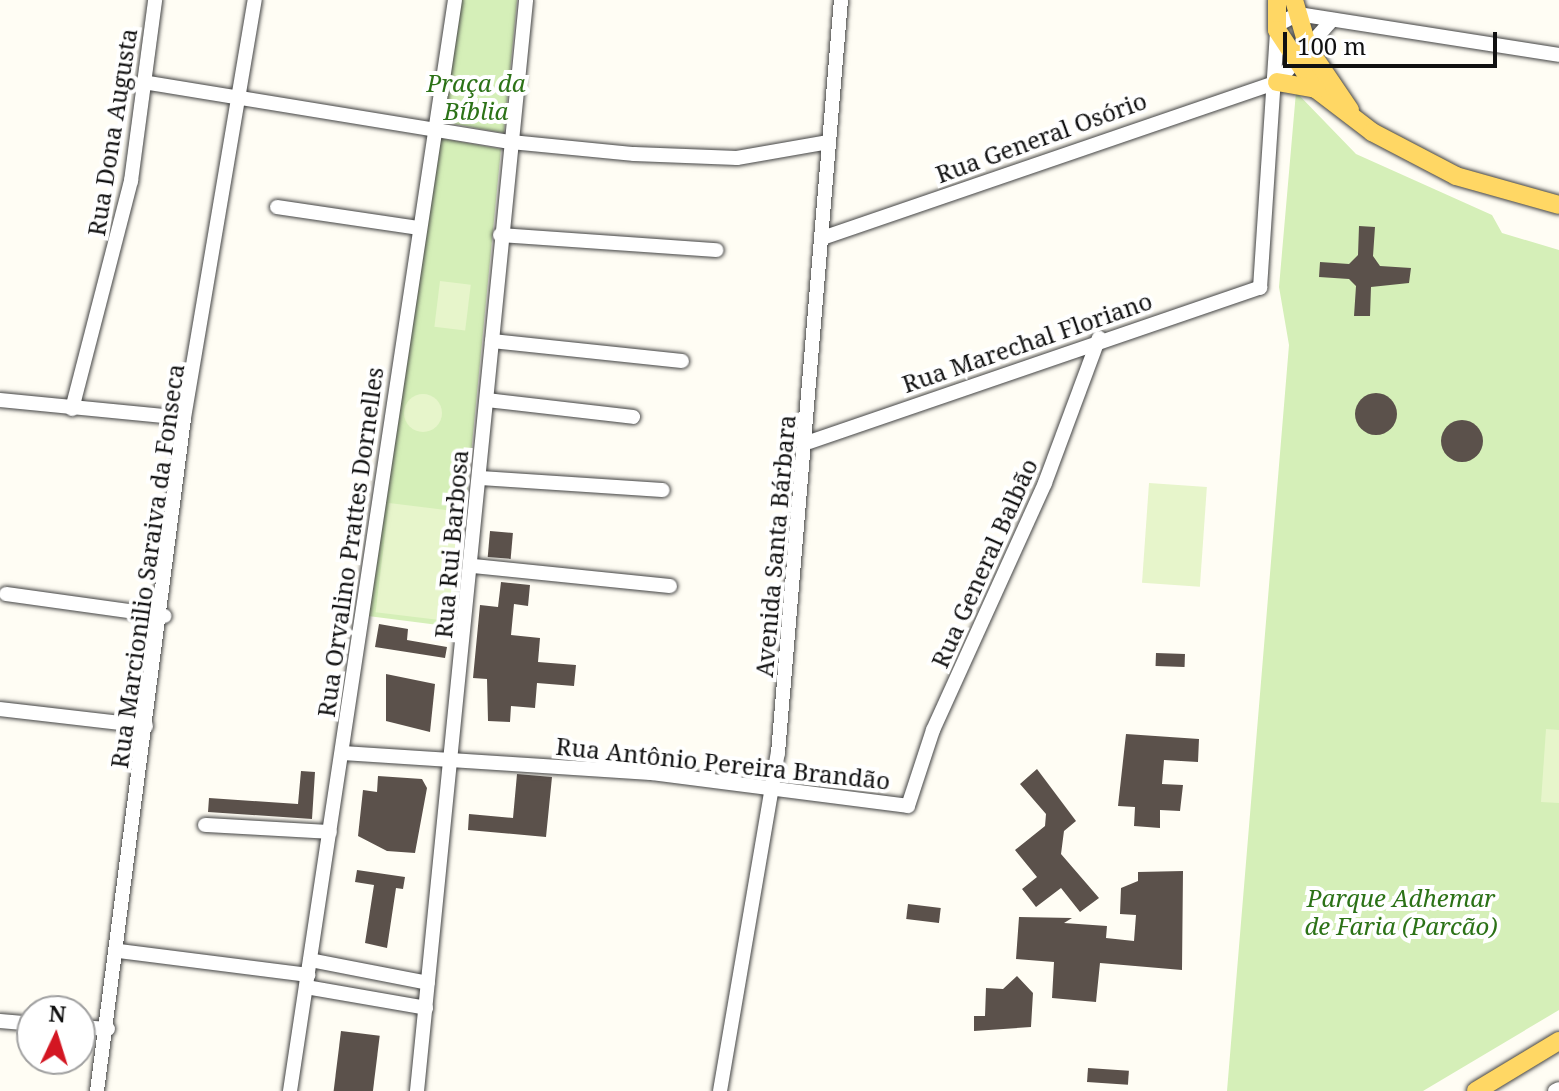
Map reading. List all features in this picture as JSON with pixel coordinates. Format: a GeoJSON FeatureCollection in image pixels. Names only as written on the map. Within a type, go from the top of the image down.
{"type":"FeatureCollection","features":[{"type":"Feature","properties":{"kind":"main road"},"geometry":{"type":"LineString","coordinates":[[1277,0],[1277,28],[1304,55],[1356,119]]}},
{"type":"Feature","properties":{"kind":"main road"},"geometry":{"type":"LineString","coordinates":[[1296,7],[1304,55],[1316,89]]}},
{"type":"Feature","properties":{"kind":"main road"},"geometry":{"type":"LineString","coordinates":[[1277,82],[1316,89],[1356,119],[1456,176],[1559,205]]}},
{"type":"Feature","properties":{"kind":"main road"},"geometry":{"type":"LineString","coordinates":[[1476,1091],[1559,1041]]}},
{"type":"Feature","properties":{"kind":"street","name":"Rua Dona Augusta"},"geometry":{"type":"LineString","coordinates":[[72,409],[131,181],[155,0]]}},
{"type":"Feature","properties":{"kind":"street","name":"Rua Marcionilio Saraiva da Fonseca"},"geometry":{"type":"LineString","coordinates":[[97,1091],[119,951],[146,726],[164,616],[184,418],[242,97],[255,0]]}},
{"type":"Feature","properties":{"kind":"street","name":"Rua Orvalino Prattes Dornelles"},"geometry":{"type":"LineString","coordinates":[[290,1091],[455,0]]}},
{"type":"Feature","properties":{"kind":"street","name":"Rua Rui Barbosa"},"geometry":{"type":"LineString","coordinates":[[417,1091],[473,566],[500,235],[526,0]]}},
{"type":"Feature","properties":{"kind":"street","name":"Avenida Santa Bárbara"},"geometry":{"type":"LineString","coordinates":[[720,1091],[773,791],[809,442],[841,0]]}},
{"type":"Feature","properties":{"kind":"street"},"geometry":{"type":"LineString","coordinates":[[1277,82],[1277,28],[1296,7],[1332,20],[1559,55]]}},
{"type":"Feature","properties":{"kind":"street"},"geometry":{"type":"LineString","coordinates":[[1277,82],[1332,20]]}},
{"type":"Feature","properties":{"kind":"street"},"geometry":{"type":"LineString","coordinates":[[143,82],[511,142],[709,159],[829,142]]}},
{"type":"Feature","properties":{"kind":"street","name":"Rua General Osório"},"geometry":{"type":"LineString","coordinates":[[822,238],[1277,82]]}},
{"type":"Feature","properties":{"kind":"street","name":"Rua Marechal Floriano"},"geometry":{"type":"LineString","coordinates":[[809,442],[1099,338],[1260,288],[1277,82]]}},
{"type":"Feature","properties":{"kind":"street"},"geometry":{"type":"LineString","coordinates":[[277,207],[419,228]]}},
{"type":"Feature","properties":{"kind":"street"},"geometry":{"type":"LineString","coordinates":[[500,235],[716,250]]}},
{"type":"Feature","properties":{"kind":"street","name":"Rua General Balbão"},"geometry":{"type":"LineString","coordinates":[[908,806],[933,730],[1045,483],[1099,338]]}},
{"type":"Feature","properties":{"kind":"street"},"geometry":{"type":"LineString","coordinates":[[492,341],[682,361]]}},
{"type":"Feature","properties":{"kind":"street"},"geometry":{"type":"LineString","coordinates":[[0,400],[184,418]]}},
{"type":"Feature","properties":{"kind":"street"},"geometry":{"type":"LineString","coordinates":[[487,400],[633,417]]}},
{"type":"Feature","properties":{"kind":"street"},"geometry":{"type":"LineString","coordinates":[[480,478],[663,490]]}},
{"type":"Feature","properties":{"kind":"street"},"geometry":{"type":"LineString","coordinates":[[473,566],[670,586]]}},
{"type":"Feature","properties":{"kind":"street"},"geometry":{"type":"LineString","coordinates":[[6,594],[164,616]]}},
{"type":"Feature","properties":{"kind":"street"},"geometry":{"type":"LineString","coordinates":[[0,709],[146,726]]}},
{"type":"Feature","properties":{"kind":"street","name":"Rua Antônio Pereira Brandão"},"geometry":{"type":"LineString","coordinates":[[342,753],[651,773],[908,806]]}},
{"type":"Feature","properties":{"kind":"street"},"geometry":{"type":"LineString","coordinates":[[205,825],[330,832]]}},
{"type":"Feature","properties":{"kind":"street"},"geometry":{"type":"LineString","coordinates":[[119,951],[308,974],[428,983]]}},
{"type":"Feature","properties":{"kind":"street"},"geometry":{"type":"LineString","coordinates":[[308,974],[426,1008]]}},
{"type":"Feature","properties":{"kind":"street"},"geometry":{"type":"LineString","coordinates":[[96,1028],[108,1029]]}},
{"type":"Feature","properties":{"kind":"green space","name":"Praça da Bíblia"},"geometry":{"type":"Polygon","coordinates":[[[460,0],[517,0],[504,133],[442,122],[460,0]]]}},
{"type":"Feature","properties":{"kind":"green space","name":"Parque Adhemar de Faria (Parcão)"},"geometry":{"type":"Polygon","coordinates":[[[1296,92],[1356,154],[1492,215],[1502,233],[1559,250],[1559,1010],[1423,1091],[1227,1091],[1289,345],[1279,287],[1296,92]]]}},
{"type":"Feature","properties":{"kind":"green space"},"geometry":{"type":"Polygon","coordinates":[[[439,138],[501,149],[454,627],[368,616],[439,138]]]}},
{"type":"Feature","properties":{"kind":"green space"},"geometry":{"type":"Polygon","coordinates":[[[440,281],[471,285],[465,330],[434,327],[440,281]]]}},
{"type":"Feature","properties":{"kind":"green space"},"geometry":{"type":"Polygon","coordinates":[[[423,394],[436,400],[442,413],[436,426],[423,432],[410,426],[404,413],[410,400],[423,394]]]}},
{"type":"Feature","properties":{"kind":"green space"},"geometry":{"type":"Polygon","coordinates":[[[1149,483],[1207,487],[1200,587],[1142,583],[1149,483]]]}},
{"type":"Feature","properties":{"kind":"green space"},"geometry":{"type":"Polygon","coordinates":[[[389,503],[463,512],[450,621],[376,612],[389,503]]]}},
{"type":"Feature","properties":{"kind":"green space"},"geometry":{"type":"Polygon","coordinates":[[[1546,729],[1559,730],[1559,803],[1541,802],[1546,729]]]}},
{"type":"Feature","properties":{"kind":"building"},"geometry":{"type":"Polygon","coordinates":[[[1359,226],[1375,227],[1373,256],[1380,266],[1411,268],[1409,283],[1371,287],[1370,316],[1354,316],[1356,286],[1349,279],[1319,277],[1320,262],[1349,264],[1358,255],[1359,226]]]}},
{"type":"Feature","properties":{"kind":"building"},"geometry":{"type":"Polygon","coordinates":[[[1376,393],[1391,399],[1397,414],[1391,429],[1376,435],[1361,429],[1355,414],[1361,399],[1376,393]]]}},
{"type":"Feature","properties":{"kind":"building"},"geometry":{"type":"Polygon","coordinates":[[[1462,420],[1477,426],[1483,441],[1477,456],[1462,462],[1447,456],[1441,441],[1447,426],[1462,420]]]}},
{"type":"Feature","properties":{"kind":"building"},"geometry":{"type":"Polygon","coordinates":[[[490,531],[513,533],[511,559],[488,557],[490,531]]]}},
{"type":"Feature","properties":{"kind":"building"},"geometry":{"type":"Polygon","coordinates":[[[501,582],[530,585],[528,606],[514,604],[511,635],[540,638],[538,662],[576,665],[574,686],[537,683],[535,708],[511,706],[510,722],[488,721],[487,679],[473,678],[480,605],[498,607],[501,582]]]}},
{"type":"Feature","properties":{"kind":"building"},"geometry":{"type":"Polygon","coordinates":[[[379,624],[408,629],[407,640],[447,647],[445,658],[375,647],[379,624]]]}},
{"type":"Feature","properties":{"kind":"building"},"geometry":{"type":"Polygon","coordinates":[[[1156,653],[1185,654],[1185,667],[1156,666],[1156,653]]]}},
{"type":"Feature","properties":{"kind":"building"},"geometry":{"type":"Polygon","coordinates":[[[386,674],[435,684],[430,732],[386,721],[386,674]]]}},
{"type":"Feature","properties":{"kind":"building"},"geometry":{"type":"Polygon","coordinates":[[[1126,734],[1199,739],[1198,762],[1164,760],[1162,784],[1183,785],[1180,811],[1160,810],[1160,828],[1134,826],[1135,807],[1118,806],[1126,734]]]}},
{"type":"Feature","properties":{"kind":"building"},"geometry":{"type":"Polygon","coordinates":[[[1037,769],[1076,821],[1064,831],[1061,854],[1099,898],[1080,912],[1061,888],[1036,907],[1022,889],[1037,877],[1015,850],[1045,826],[1046,814],[1020,784],[1037,769]]]}},
{"type":"Feature","properties":{"kind":"building"},"geometry":{"type":"Polygon","coordinates":[[[301,771],[315,772],[312,819],[208,812],[209,798],[298,804],[301,771]]]}},
{"type":"Feature","properties":{"kind":"building"},"geometry":{"type":"Polygon","coordinates":[[[517,774],[552,777],[546,837],[468,830],[469,814],[513,818],[517,774]]]}},
{"type":"Feature","properties":{"kind":"building"},"geometry":{"type":"Polygon","coordinates":[[[378,776],[422,779],[427,788],[415,853],[387,851],[358,836],[363,790],[377,792],[378,776]]]}},
{"type":"Feature","properties":{"kind":"building"},"geometry":{"type":"Polygon","coordinates":[[[357,870],[405,877],[403,889],[396,888],[387,948],[365,943],[374,885],[355,882],[357,870]]]}},
{"type":"Feature","properties":{"kind":"building"},"geometry":{"type":"Polygon","coordinates":[[[1183,871],[1182,970],[1100,963],[1096,1002],[1052,998],[1054,962],[1016,959],[1019,917],[1072,918],[1064,923],[1107,926],[1106,938],[1134,941],[1136,915],[1120,914],[1121,888],[1138,881],[1138,872],[1183,871]]]}},
{"type":"Feature","properties":{"kind":"building"},"geometry":{"type":"Polygon","coordinates":[[[908,904],[941,908],[939,923],[906,919],[908,904]]]}},
{"type":"Feature","properties":{"kind":"building"},"geometry":{"type":"Polygon","coordinates":[[[1017,976],[1033,993],[1031,1027],[974,1031],[974,1016],[985,1016],[986,988],[1003,989],[1017,976]]]}},
{"type":"Feature","properties":{"kind":"building"},"geometry":{"type":"Polygon","coordinates":[[[341,1031],[380,1036],[373,1091],[334,1091],[341,1031]]]}},
{"type":"Feature","properties":{"kind":"building"},"geometry":{"type":"Polygon","coordinates":[[[1088,1068],[1129,1071],[1128,1085],[1087,1082],[1088,1068]]]}}]}
